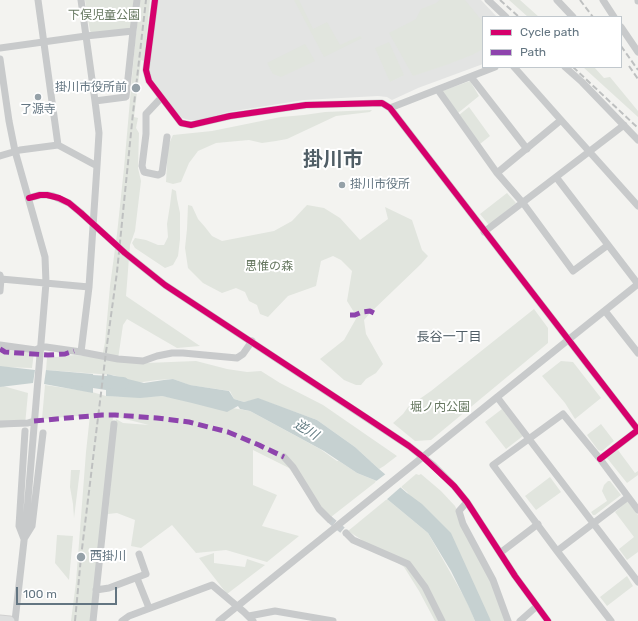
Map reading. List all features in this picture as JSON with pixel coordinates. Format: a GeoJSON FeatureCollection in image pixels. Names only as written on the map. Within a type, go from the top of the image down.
{"type":"FeatureCollection","features":[{"type":"Feature","properties":{"kind":"main road"},"geometry":{"type":"LineString","coordinates":[[0,620],[10,621]]}},
{"type":"Feature","properties":{"kind":"street"},"geometry":{"type":"LineString","coordinates":[[38,0],[58,145]]}},
{"type":"Feature","properties":{"kind":"street"},"geometry":{"type":"LineString","coordinates":[[81,0],[98,133],[89,287],[81,352]]}},
{"type":"Feature","properties":{"kind":"street"},"geometry":{"type":"LineString","coordinates":[[95,101],[126,97],[137,0]]}},
{"type":"Feature","properties":{"kind":"street"},"geometry":{"type":"LineString","coordinates":[[154,0],[146,70],[149,81],[180,123],[191,125],[230,116],[306,105],[382,103],[390,108],[638,430],[600,459]]}},
{"type":"Feature","properties":{"kind":"street"},"geometry":{"type":"LineString","coordinates":[[488,0],[505,16]]}},
{"type":"Feature","properties":{"kind":"street"},"geometry":{"type":"LineString","coordinates":[[557,0],[572,16]]}},
{"type":"Feature","properties":{"kind":"street"},"geometry":{"type":"LineString","coordinates":[[603,0],[613,16]]}},
{"type":"Feature","properties":{"kind":"street"},"geometry":{"type":"LineString","coordinates":[[622,28],[638,52]]}},
{"type":"Feature","properties":{"kind":"street"},"geometry":{"type":"LineString","coordinates":[[0,48],[134,31]]}},
{"type":"Feature","properties":{"kind":"street"},"geometry":{"type":"LineString","coordinates":[[0,58],[6,103],[15,151],[45,257],[46,283],[24,539],[15,621]]}},
{"type":"Feature","properties":{"kind":"street"},"geometry":{"type":"LineString","coordinates":[[390,108],[493,68]]}},
{"type":"Feature","properties":{"kind":"street"},"geometry":{"type":"LineString","coordinates":[[515,68],[638,206]]}},
{"type":"Feature","properties":{"kind":"street"},"geometry":{"type":"LineString","coordinates":[[566,68],[582,82],[638,140]]}},
{"type":"Feature","properties":{"kind":"street"},"geometry":{"type":"LineString","coordinates":[[471,77],[527,149]]}},
{"type":"Feature","properties":{"kind":"street"},"geometry":{"type":"LineString","coordinates":[[438,90],[497,173],[523,203],[573,271],[608,244]]}},
{"type":"Feature","properties":{"kind":"street"},"geometry":{"type":"LineString","coordinates":[[161,98],[146,114],[146,134],[142,166],[144,172],[158,175],[162,173],[167,138]]}},
{"type":"Feature","properties":{"kind":"street"},"geometry":{"type":"LineString","coordinates":[[497,173],[561,120]]}},
{"type":"Feature","properties":{"kind":"street"},"geometry":{"type":"LineString","coordinates":[[484,232],[624,125]]}},
{"type":"Feature","properties":{"kind":"street"},"geometry":{"type":"LineString","coordinates":[[0,156],[15,151],[58,145],[97,166]]}},
{"type":"Feature","properties":{"kind":"street"},"geometry":{"type":"LineString","coordinates":[[219,621],[638,284],[556,177]]}},
{"type":"Feature","properties":{"kind":"street"},"geometry":{"type":"LineString","coordinates":[[29,198],[47,195],[53,196],[68,203],[125,253],[165,285],[252,341],[409,446],[423,457],[454,486],[467,502],[515,576],[548,621]]}},
{"type":"Feature","properties":{"kind":"street"},"geometry":{"type":"LineString","coordinates":[[0,291],[1,276],[46,283],[89,287]]}},
{"type":"Feature","properties":{"kind":"street"},"geometry":{"type":"LineString","coordinates":[[605,311],[638,354]]}},
{"type":"Feature","properties":{"kind":"street"},"geometry":{"type":"LineString","coordinates":[[0,345],[36,350],[81,352],[118,359],[143,361],[172,353],[237,358],[243,354],[252,341]]}},
{"type":"Feature","properties":{"kind":"street"},"geometry":{"type":"LineString","coordinates":[[497,397],[638,582]]}},
{"type":"Feature","properties":{"kind":"street"},"geometry":{"type":"LineString","coordinates":[[611,621],[493,465],[563,414],[600,459],[638,510]]}},
{"type":"Feature","properties":{"kind":"street"},"geometry":{"type":"LineString","coordinates":[[0,424],[28,422],[34,420]]}},
{"type":"Feature","properties":{"kind":"street"},"geometry":{"type":"LineString","coordinates":[[93,621],[114,424]]}},
{"type":"Feature","properties":{"kind":"street"},"geometry":{"type":"LineString","coordinates":[[24,539],[19,526],[25,431]]}},
{"type":"Feature","properties":{"kind":"street"},"geometry":{"type":"LineString","coordinates":[[24,539],[32,526],[43,433]]}},
{"type":"Feature","properties":{"kind":"street"},"geometry":{"type":"LineString","coordinates":[[284,457],[293,467],[319,509],[329,519]]}},
{"type":"Feature","properties":{"kind":"street"},"geometry":{"type":"LineString","coordinates":[[557,551],[628,497]]}},
{"type":"Feature","properties":{"kind":"street"},"geometry":{"type":"LineString","coordinates":[[467,502],[459,511],[463,524],[493,580],[508,621]]}},
{"type":"Feature","properties":{"kind":"street"},"geometry":{"type":"LineString","coordinates":[[500,553],[538,524]]}},
{"type":"Feature","properties":{"kind":"street"},"geometry":{"type":"LineString","coordinates":[[346,533],[353,540],[408,564],[425,587],[442,621]]}},
{"type":"Feature","properties":{"kind":"street"},"geometry":{"type":"LineString","coordinates":[[96,590],[109,588],[146,574],[139,554]]}},
{"type":"Feature","properties":{"kind":"street"},"geometry":{"type":"LineString","coordinates":[[137,578],[149,608]]}},
{"type":"Feature","properties":{"kind":"street"},"geometry":{"type":"LineString","coordinates":[[122,621],[129,616],[212,585],[238,606],[251,619],[275,611],[333,621]]}},
{"type":"Feature","properties":{"kind":"street"},"geometry":{"type":"LineString","coordinates":[[520,621],[537,606]]}},
{"type":"Feature","properties":{"kind":"shaded area"},"geometry":{"type":"Polygon","coordinates":[[[158,0],[481,0],[496,16],[482,16],[482,64],[418,88],[392,100],[387,97],[378,96],[304,100],[228,112],[200,120],[189,120],[182,118],[177,113],[152,79],[149,70],[158,0]]]}},
{"type":"Feature","properties":{"kind":"green space","name":"下俣児童公園"},"geometry":{"type":"Polygon","coordinates":[[[85,0],[134,0],[131,27],[128,29],[92,33],[90,31],[85,0]]]}},
{"type":"Feature","properties":{"kind":"green space"},"geometry":{"type":"Polygon","coordinates":[[[140,0],[150,0],[144,61],[141,60],[134,117],[138,118],[136,128],[139,133],[138,168],[141,181],[135,231],[130,245],[126,296],[200,346],[177,348],[127,319],[123,325],[118,359],[146,363],[196,361],[227,369],[247,372],[261,371],[280,383],[323,405],[397,456],[379,469],[355,447],[317,420],[259,399],[244,402],[234,399],[230,391],[189,385],[173,379],[136,383],[113,375],[46,370],[47,358],[75,355],[102,358],[117,234],[140,0]]]}},
{"type":"Feature","properties":{"kind":"green space"},"geometry":{"type":"Polygon","coordinates":[[[294,0],[299,0],[313,29],[327,22],[340,45],[360,36],[362,38],[324,57],[294,0]]]}},
{"type":"Feature","properties":{"kind":"green space"},"geometry":{"type":"Polygon","coordinates":[[[440,0],[465,0],[482,21],[482,50],[446,65],[413,76],[389,33],[416,19],[421,9],[440,0]]]}},
{"type":"Feature","properties":{"kind":"green space"},"geometry":{"type":"Polygon","coordinates":[[[509,0],[520,0],[538,16],[527,16],[509,0]]]}},
{"type":"Feature","properties":{"kind":"green space"},"geometry":{"type":"Polygon","coordinates":[[[389,42],[404,75],[390,82],[375,48],[389,42]]]}},
{"type":"Feature","properties":{"kind":"green space"},"geometry":{"type":"Polygon","coordinates":[[[305,44],[315,61],[281,77],[273,74],[267,63],[305,44]]]}},
{"type":"Feature","properties":{"kind":"green space"},"geometry":{"type":"Polygon","coordinates":[[[584,68],[595,68],[604,78],[610,77],[638,111],[638,117],[584,68]]]}},
{"type":"Feature","properties":{"kind":"green space"},"geometry":{"type":"Polygon","coordinates":[[[470,81],[479,96],[458,113],[442,91],[470,81]]]}},
{"type":"Feature","properties":{"kind":"green space"},"geometry":{"type":"Polygon","coordinates":[[[469,107],[490,136],[480,144],[459,115],[469,107]]]}},
{"type":"Feature","properties":{"kind":"green space"},"geometry":{"type":"Polygon","coordinates":[[[372,110],[370,112],[336,116],[287,139],[262,143],[249,140],[216,143],[198,151],[189,163],[181,182],[173,184],[166,182],[168,146],[173,135],[212,131],[281,117],[325,112],[372,110]]]}},
{"type":"Feature","properties":{"kind":"green space"},"geometry":{"type":"Polygon","coordinates":[[[172,189],[176,191],[180,213],[180,239],[178,256],[173,265],[165,268],[135,248],[132,243],[135,238],[146,240],[158,245],[164,245],[168,237],[167,224],[172,189]]]}},
{"type":"Feature","properties":{"kind":"green space"},"geometry":{"type":"Polygon","coordinates":[[[507,193],[516,203],[489,225],[480,214],[507,193]]]}},
{"type":"Feature","properties":{"kind":"green space","name":"思惟の森"},"geometry":{"type":"Polygon","coordinates":[[[188,205],[192,206],[198,219],[212,236],[222,241],[274,231],[292,221],[307,205],[324,208],[340,218],[360,240],[388,219],[385,207],[412,220],[422,250],[428,256],[364,320],[366,334],[383,364],[376,373],[366,379],[361,385],[356,385],[344,380],[320,359],[344,340],[357,317],[347,301],[352,271],[341,260],[333,256],[321,261],[316,286],[288,296],[268,317],[260,314],[257,305],[249,301],[245,292],[236,288],[222,293],[203,283],[188,268],[185,248],[188,205]]]}},
{"type":"Feature","properties":{"kind":"green space","name":"堀ノ内公園"},"geometry":{"type":"Polygon","coordinates":[[[534,309],[548,328],[548,343],[431,440],[415,441],[393,423],[408,407],[431,391],[534,309]]]}},
{"type":"Feature","properties":{"kind":"green space"},"geometry":{"type":"Polygon","coordinates":[[[0,347],[34,352],[32,368],[0,367],[0,347]]]}},
{"type":"Feature","properties":{"kind":"green space"},"geometry":{"type":"Polygon","coordinates":[[[561,361],[573,362],[601,398],[575,419],[565,403],[542,376],[561,361]]]}},
{"type":"Feature","properties":{"kind":"green space"},"geometry":{"type":"Polygon","coordinates":[[[45,385],[92,392],[106,396],[162,396],[250,411],[320,449],[357,473],[377,481],[331,517],[312,502],[289,468],[253,450],[253,485],[277,495],[262,526],[299,536],[267,562],[226,550],[196,553],[172,525],[141,548],[131,546],[135,520],[117,513],[108,514],[116,419],[123,423],[149,425],[113,416],[91,621],[71,621],[76,582],[90,415],[42,419],[45,385]]]}},
{"type":"Feature","properties":{"kind":"green space"},"geometry":{"type":"Polygon","coordinates":[[[3,386],[28,393],[25,425],[0,428],[0,387],[3,386]]]}},
{"type":"Feature","properties":{"kind":"green space"},"geometry":{"type":"Polygon","coordinates":[[[502,409],[523,436],[506,449],[485,422],[502,409]]]}},
{"type":"Feature","properties":{"kind":"green space"},"geometry":{"type":"Polygon","coordinates":[[[601,424],[614,441],[602,451],[598,450],[587,435],[601,424]]]}},
{"type":"Feature","properties":{"kind":"green space"},"geometry":{"type":"Polygon","coordinates":[[[618,450],[635,473],[638,471],[638,475],[627,483],[607,458],[618,450]]]}},
{"type":"Feature","properties":{"kind":"green space"},"geometry":{"type":"Polygon","coordinates":[[[71,470],[80,470],[74,518],[70,487],[71,470]]]}},
{"type":"Feature","properties":{"kind":"green space"},"geometry":{"type":"Polygon","coordinates":[[[416,474],[421,474],[441,491],[455,506],[491,580],[506,621],[491,621],[407,492],[401,487],[416,474]]]}},
{"type":"Feature","properties":{"kind":"green space"},"geometry":{"type":"Polygon","coordinates":[[[550,477],[561,492],[536,510],[525,496],[550,477]]]}},
{"type":"Feature","properties":{"kind":"green space"},"geometry":{"type":"Polygon","coordinates":[[[610,481],[621,495],[593,515],[591,512],[607,501],[602,491],[604,485],[610,481]]]}},
{"type":"Feature","properties":{"kind":"green space"},"geometry":{"type":"Polygon","coordinates":[[[387,499],[428,533],[467,602],[475,621],[435,621],[404,567],[348,531],[387,499]]]}},
{"type":"Feature","properties":{"kind":"green space"},"geometry":{"type":"Polygon","coordinates":[[[626,502],[628,502],[638,515],[638,552],[627,560],[619,549],[634,537],[615,512],[626,502]]]}},
{"type":"Feature","properties":{"kind":"green space"},"geometry":{"type":"Polygon","coordinates":[[[57,535],[73,536],[69,580],[55,563],[57,535]]]}},
{"type":"Feature","properties":{"kind":"green space"},"geometry":{"type":"Polygon","coordinates":[[[214,553],[214,563],[245,567],[247,559],[265,565],[227,594],[199,558],[214,553]]]}},
{"type":"Feature","properties":{"kind":"green space"},"geometry":{"type":"Polygon","coordinates":[[[627,576],[633,586],[607,606],[600,597],[627,576]]]}},
{"type":"Feature","properties":{"kind":"water"},"geometry":{"type":"Polygon","coordinates":[[[0,366],[35,370],[33,383],[0,387],[0,366]]]}},
{"type":"Feature","properties":{"kind":"water"},"geometry":{"type":"Polygon","coordinates":[[[46,370],[93,374],[94,383],[106,385],[107,374],[144,383],[173,379],[190,385],[229,391],[234,399],[244,402],[258,398],[317,420],[355,447],[407,493],[422,504],[451,533],[491,621],[475,621],[451,571],[428,533],[387,499],[377,481],[357,473],[324,451],[250,411],[240,409],[238,406],[227,412],[162,396],[140,398],[106,396],[106,390],[93,388],[93,393],[44,384],[46,370]]]}},
{"type":"Feature","properties":{"kind":"pier"},"geometry":{"type":"Polygon","coordinates":[[[387,473],[402,486],[386,500],[375,482],[387,473]]]}},
{"type":"Feature","properties":{"kind":"waterway","name":"逆川"},"geometry":{"type":"LineString","coordinates":[[77,380],[123,383]]}},
{"type":"Feature","properties":{"kind":"tunnel"},"geometry":{"type":"LineString","coordinates":[[329,519],[346,533]]}},
{"type":"Feature","properties":{"kind":"railway"},"geometry":{"type":"LineString","coordinates":[[75,621],[81,557],[117,272],[146,0]]}},
{"type":"Feature","properties":{"kind":"railway"},"geometry":{"type":"LineString","coordinates":[[500,0],[518,16]]}},
{"type":"Feature","properties":{"kind":"railway"},"geometry":{"type":"LineString","coordinates":[[580,0],[592,16]]}},
{"type":"Feature","properties":{"kind":"railway"},"geometry":{"type":"LineString","coordinates":[[622,47],[638,70]]}},
{"type":"Feature","properties":{"kind":"railway"},"geometry":{"type":"LineString","coordinates":[[629,66],[638,79]]}},
{"type":"Feature","properties":{"kind":"railway"},"geometry":{"type":"LineString","coordinates":[[574,68],[638,128]]}},
{"type":"Feature","properties":{"kind":"marked path"},"geometry":{"type":"LineString","coordinates":[[350,315],[370,311],[374,313]]}},
{"type":"Feature","properties":{"kind":"marked path"},"geometry":{"type":"LineString","coordinates":[[0,349],[5,352],[48,355],[65,354],[74,351]]}},
{"type":"Feature","properties":{"kind":"marked path"},"geometry":{"type":"LineString","coordinates":[[34,421],[115,415],[189,422],[228,432],[284,457]]}},
{"type":"Feature","properties":{"kind":"cycle path"},"geometry":{"type":"LineString","coordinates":[[155,0],[146,70],[149,81],[181,123],[191,125],[230,116],[306,105],[382,103],[390,108],[638,430],[600,459]]}},
{"type":"Feature","properties":{"kind":"cycle path"},"geometry":{"type":"LineString","coordinates":[[29,198],[47,195],[59,198],[69,203],[125,253],[165,285],[367,418],[423,457],[454,486],[467,502],[515,576],[548,621]]}},
{"type":"Feature","properties":{"kind":"place","name":"掛川市役所前"},"geometry":{"type":"Point","coordinates":[136,88]}},
{"type":"Feature","properties":{"kind":"place","name":"了源寺"},"geometry":{"type":"Point","coordinates":[38,97]}},
{"type":"Feature","properties":{"kind":"place","name":"掛川市役所"},"geometry":{"type":"Point","coordinates":[342,185]}},
{"type":"Feature","properties":{"kind":"place","name":"西掛川"},"geometry":{"type":"Point","coordinates":[81,557]}},
{"type":"Feature","properties":{"kind":"district","name":"掛川市"},"geometry":{"type":"Point","coordinates":[333,160]}},
{"type":"Feature","properties":{"kind":"district","name":"長谷一丁目"},"geometry":{"type":"Point","coordinates":[449,337]}}]}
